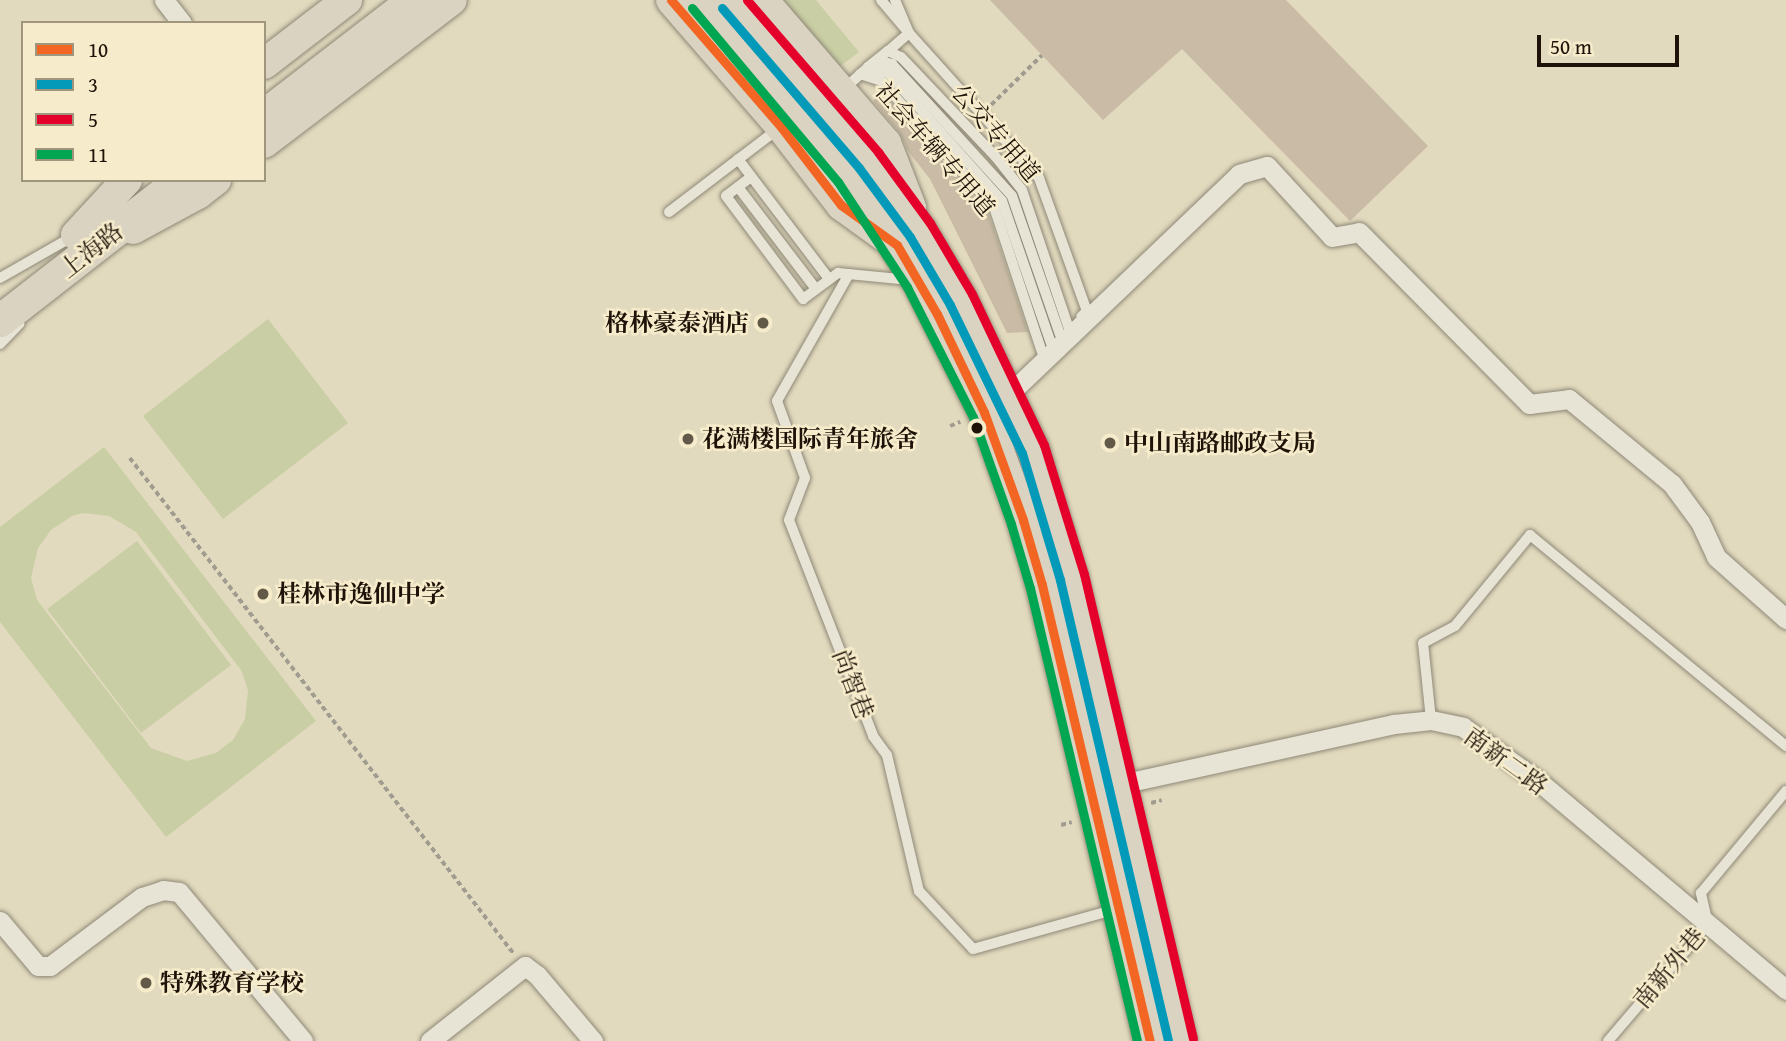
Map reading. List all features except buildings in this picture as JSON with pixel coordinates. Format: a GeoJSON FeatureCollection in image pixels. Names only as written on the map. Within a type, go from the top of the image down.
{"type":"FeatureCollection","features":[{"type":"Feature","properties":{"kind":"highway"},"geometry":{"type":"LineString","coordinates":[[266,89],[382,0]]}},
{"type":"Feature","properties":{"kind":"highway"},"geometry":{"type":"LineString","coordinates":[[266,114],[414,0]]}},
{"type":"Feature","properties":{"kind":"highway"},"geometry":{"type":"LineString","coordinates":[[701,0],[792,105],[869,160],[908,238],[918,281],[984,412],[1023,520],[1042,585],[1150,1041]]}},
{"type":"Feature","properties":{"kind":"highway"},"geometry":{"type":"LineString","coordinates":[[731,0],[792,105]]}},
{"type":"Feature","properties":{"kind":"highway","name":"上海路"},"geometry":{"type":"LineString","coordinates":[[0,321],[146,182]]}},
{"type":"Feature","properties":{"kind":"highway","name":"上海路"},"geometry":{"type":"LineString","coordinates":[[0,294],[178,182]]}},
{"type":"Feature","properties":{"kind":"highway"},"geometry":{"type":"LineString","coordinates":[[908,238],[961,299],[1033,449],[1060,537],[1181,1041]]}},
{"type":"Feature","properties":{"kind":"main road"},"geometry":{"type":"LineString","coordinates":[[266,62],[348,0]]}},
{"type":"Feature","properties":{"kind":"main road"},"geometry":{"type":"LineString","coordinates":[[266,142],[452,0]]}},
{"type":"Feature","properties":{"kind":"main road"},"geometry":{"type":"LineString","coordinates":[[671,0],[792,105],[841,205],[908,238]]}},
{"type":"Feature","properties":{"kind":"main road"},"geometry":{"type":"LineString","coordinates":[[763,0],[857,77],[886,143],[908,238]]}},
{"type":"Feature","properties":{"kind":"main road"},"geometry":{"type":"LineString","coordinates":[[83,243],[126,182]]}},
{"type":"Feature","properties":{"kind":"main road"},"geometry":{"type":"LineString","coordinates":[[83,243],[198,194],[213,182]]}},
{"type":"Feature","properties":{"kind":"street"},"geometry":{"type":"LineString","coordinates":[[164,0],[181,21]]}},
{"type":"Feature","properties":{"kind":"street"},"geometry":{"type":"LineString","coordinates":[[1007,391],[1239,174],[1267,166],[1332,237],[1359,232],[1529,404],[1569,399],[1672,484],[1700,522],[1716,556],[1786,619]]}},
{"type":"Feature","properties":{"kind":"street","name":"南新二路"},"geometry":{"type":"LineString","coordinates":[[1121,784],[1349,732],[1431,720],[1463,727],[1490,744],[1786,990]]}},
{"type":"Feature","properties":{"kind":"street"},"geometry":{"type":"LineString","coordinates":[[0,921],[38,966],[50,966],[142,897],[163,890],[179,892],[303,1041]]}},
{"type":"Feature","properties":{"kind":"street"},"geometry":{"type":"LineString","coordinates":[[430,1041],[525,966],[537,975],[593,1041]]}},
{"type":"Feature","properties":{"kind":"lane"},"geometry":{"type":"LineString","coordinates":[[857,77],[909,33],[881,0]]}},
{"type":"Feature","properties":{"kind":"lane","name":"公交专用道"},"geometry":{"type":"LineString","coordinates":[[895,0],[909,33],[1039,178],[1087,311],[1051,343],[1007,391]]}},
{"type":"Feature","properties":{"kind":"lane"},"geometry":{"type":"LineString","coordinates":[[888,51],[901,57],[995,156],[1021,190],[1065,332]]}},
{"type":"Feature","properties":{"kind":"lane"},"geometry":{"type":"LineString","coordinates":[[877,60],[892,64],[1012,196],[1065,332]]}},
{"type":"Feature","properties":{"kind":"lane","name":"社会车辆专用道"},"geometry":{"type":"LineString","coordinates":[[857,77],[888,73],[1002,201],[1051,343]]}},
{"type":"Feature","properties":{"kind":"lane","name":"社会车辆专用道"},"geometry":{"type":"LineString","coordinates":[[857,77],[881,80],[994,207],[1042,352]]}},
{"type":"Feature","properties":{"kind":"lane"},"geometry":{"type":"LineString","coordinates":[[669,212],[738,159],[792,105]]}},
{"type":"Feature","properties":{"kind":"lane"},"geometry":{"type":"LineString","coordinates":[[738,159],[829,279]]}},
{"type":"Feature","properties":{"kind":"lane"},"geometry":{"type":"LineString","coordinates":[[751,177],[726,197],[803,299],[838,273],[918,281]]}},
{"type":"Feature","properties":{"kind":"lane"},"geometry":{"type":"LineString","coordinates":[[738,187],[816,289]]}},
{"type":"Feature","properties":{"kind":"lane"},"geometry":{"type":"LineString","coordinates":[[0,278],[83,243]]}},
{"type":"Feature","properties":{"kind":"lane"},"geometry":{"type":"LineString","coordinates":[[0,344],[83,243]]}},
{"type":"Feature","properties":{"kind":"lane","name":"尚智巷"},"geometry":{"type":"LineString","coordinates":[[849,274],[777,401],[805,478],[789,520],[873,736],[887,755],[919,891],[973,949],[1118,908]]}},
{"type":"Feature","properties":{"kind":"lane"},"geometry":{"type":"LineString","coordinates":[[1431,720],[1423,643],[1455,626],[1530,536],[1786,746]]}},
{"type":"Feature","properties":{"kind":"lane","name":"南新外巷"},"geometry":{"type":"LineString","coordinates":[[1608,1041],[1708,924],[1702,892],[1786,791]]}},
{"type":"Feature","properties":{"kind":"path"},"geometry":{"type":"LineString","coordinates":[[130,458],[525,966]]}},
{"type":"Feature","properties":{"kind":"green space"},"geometry":{"type":"Polygon","coordinates":[[[773,0],[816,0],[859,52],[834,71],[773,0]]]}},
{"type":"Feature","properties":{"kind":"green space"},"geometry":{"type":"Polygon","coordinates":[[[268,319],[348,423],[223,519],[143,416],[268,319]]]}},
{"type":"Feature","properties":{"kind":"green space"},"geometry":{"type":"Polygon","coordinates":[[[104,447],[316,721],[166,837],[0,622],[0,527],[104,447]],[[82,513],[72,516],[51,530],[38,548],[31,578],[37,600],[151,748],[187,761],[216,753],[233,740],[245,719],[248,690],[241,670],[136,532],[109,516],[82,513]]]}},
{"type":"Feature","properties":{"kind":"green space"},"geometry":{"type":"Polygon","coordinates":[[[137,541],[231,665],[141,733],[47,609],[137,541]]]}},
{"type":"Feature","properties":{"kind":"transit line","name":"10"},"geometry":{"type":"LineString","coordinates":[[671,0],[781,127],[841,205],[897,245],[937,314],[984,412],[1023,520],[1042,585],[1150,1041]]}},
{"type":"Feature","properties":{"kind":"transit line","name":"5"},"geometry":{"type":"LineString","coordinates":[[747,0],[878,152],[930,223],[972,294],[1044,445],[1084,574],[1193,1038]]}},
{"type":"Feature","properties":{"kind":"transit line","name":"11"},"geometry":{"type":"LineString","coordinates":[[692,8],[838,182],[907,287],[973,417],[1011,524],[1030,588],[1137,1041]]}},
{"type":"Feature","properties":{"kind":"transit line","name":"3"},"geometry":{"type":"LineString","coordinates":[[722,8],[859,168],[910,237],[950,305],[1022,453],[1060,580],[1168,1041]]}},
{"type":"Feature","properties":{"kind":"place","name":"格林豪泰酒店"},"geometry":{"type":"Point","coordinates":[763,323]}},
{"type":"Feature","properties":{"kind":"place","name":"花满楼国际青年旅舍"},"geometry":{"type":"Point","coordinates":[688,439]}},
{"type":"Feature","properties":{"kind":"place","name":"中山南路邮政支局"},"geometry":{"type":"Point","coordinates":[1110,443]}},
{"type":"Feature","properties":{"kind":"place","name":"桂林市逸仙中学"},"geometry":{"type":"Point","coordinates":[263,594]}},
{"type":"Feature","properties":{"kind":"place","name":"特殊教育学校"},"geometry":{"type":"Point","coordinates":[146,983]}}]}
